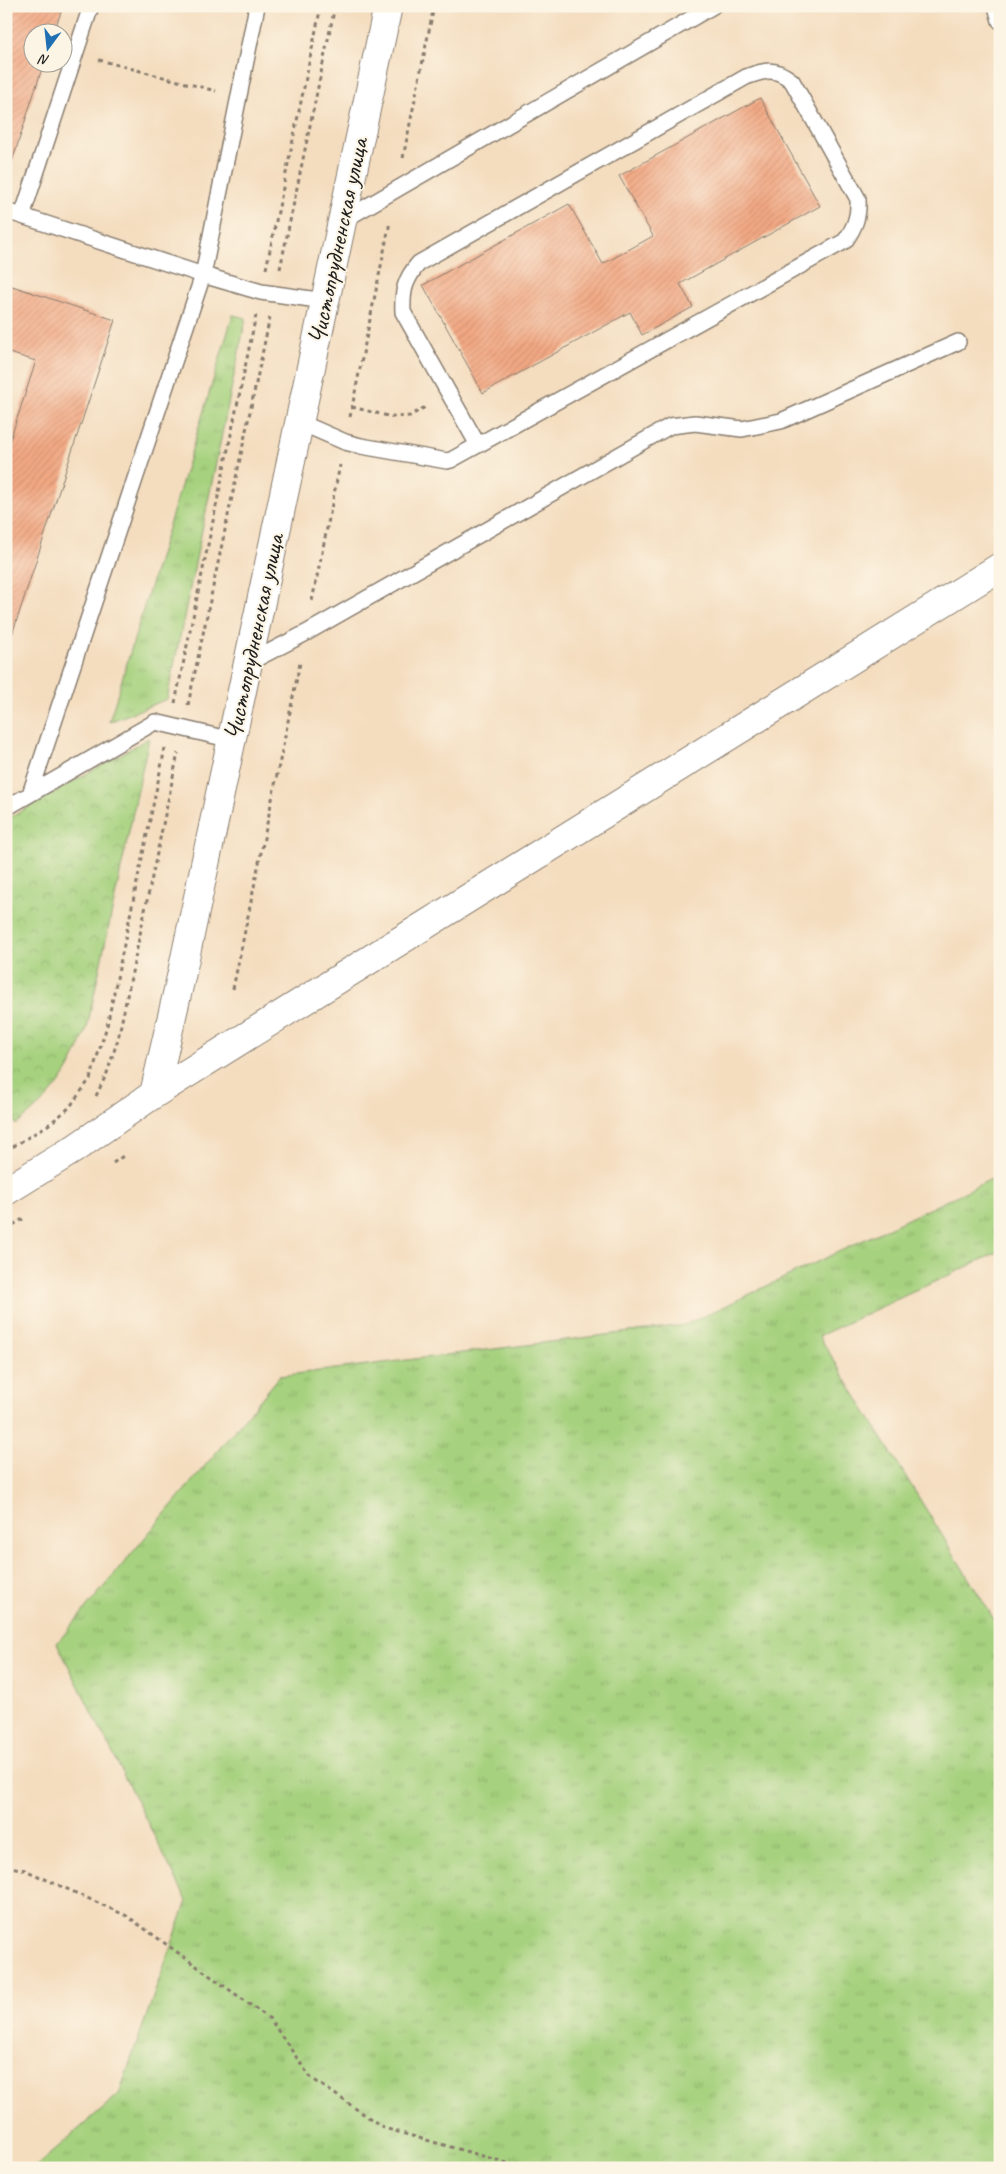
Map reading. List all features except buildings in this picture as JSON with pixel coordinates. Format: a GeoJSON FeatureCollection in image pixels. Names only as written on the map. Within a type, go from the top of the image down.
{"type":"FeatureCollection","features":[{"type":"Feature","properties":{"kind":"street","name":"Чистопрудненская улица"},"geometry":{"type":"LineString","coordinates":[[154,1094],[232,740],[388,6]]}},
{"type":"Feature","properties":{"kind":"street"},"geometry":{"type":"LineString","coordinates":[[6,1191],[74,1149],[154,1094],[1000,567]]}},
{"type":"Feature","properties":{"kind":"lane"},"geometry":{"type":"LineString","coordinates":[[22,216],[90,6]]}},
{"type":"Feature","properties":{"kind":"lane"},"geometry":{"type":"LineString","coordinates":[[30,794],[203,275],[257,6]]}},
{"type":"Feature","properties":{"kind":"lane"},"geometry":{"type":"LineString","coordinates":[[342,221],[713,6]]}},
{"type":"Feature","properties":{"kind":"lane"},"geometry":{"type":"LineString","coordinates":[[996,6],[1000,21]]}},
{"type":"Feature","properties":{"kind":"lane"},"geometry":{"type":"LineString","coordinates":[[299,422],[345,442],[443,462],[451,460],[478,445],[845,241],[854,228],[858,212],[858,199],[792,81],[783,74],[771,70],[746,77],[418,263],[408,275],[404,284],[402,294],[403,312],[478,445]]}},
{"type":"Feature","properties":{"kind":"lane"},"geometry":{"type":"LineString","coordinates":[[6,211],[203,275],[268,293],[325,301]]}},
{"type":"Feature","properties":{"kind":"lane"},"geometry":{"type":"LineString","coordinates":[[248,663],[306,633],[670,426],[695,423],[742,429],[782,421],[958,342]]}},
{"type":"Feature","properties":{"kind":"lane"},"geometry":{"type":"LineString","coordinates":[[6,808],[155,722],[232,740]]}},
{"type":"Feature","properties":{"kind":"path"},"geometry":{"type":"LineString","coordinates":[[6,1151],[48,1125],[69,1108],[90,1079],[107,1026],[177,726],[268,293],[321,6]]}},
{"type":"Feature","properties":{"kind":"path"},"geometry":{"type":"LineString","coordinates":[[94,1098],[107,1073],[118,1039],[177,726],[268,293],[335,6]]}},
{"type":"Feature","properties":{"kind":"path"},"geometry":{"type":"LineString","coordinates":[[233,989],[434,6]]}},
{"type":"Feature","properties":{"kind":"path"},"geometry":{"type":"LineString","coordinates":[[75,54],[238,96]]}},
{"type":"Feature","properties":{"kind":"path"},"geometry":{"type":"LineString","coordinates":[[352,406],[392,417],[410,416],[449,393]]}},
{"type":"Feature","properties":{"kind":"path"},"geometry":{"type":"LineString","coordinates":[[6,1866],[25,1870],[127,1916],[270,2019],[310,2077],[384,2128],[525,2168]]}},
{"type":"Feature","properties":{"kind":"green space"},"geometry":{"type":"Polygon","coordinates":[[[233,315],[246,318],[167,699],[109,722],[233,315]]]}},
{"type":"Feature","properties":{"kind":"green space"},"geometry":{"type":"Polygon","coordinates":[[[149,738],[87,1028],[74,1059],[60,1082],[42,1103],[16,1125],[6,1101],[6,820],[149,738]]]}},
{"type":"Feature","properties":{"kind":"green space"},"geometry":{"type":"Polygon","coordinates":[[[1000,1175],[1000,1251],[819,1336],[1000,1629],[1000,2168],[34,2168],[119,2094],[187,1901],[57,1643],[280,1376],[685,1325],[1000,1175]]]}}]}
